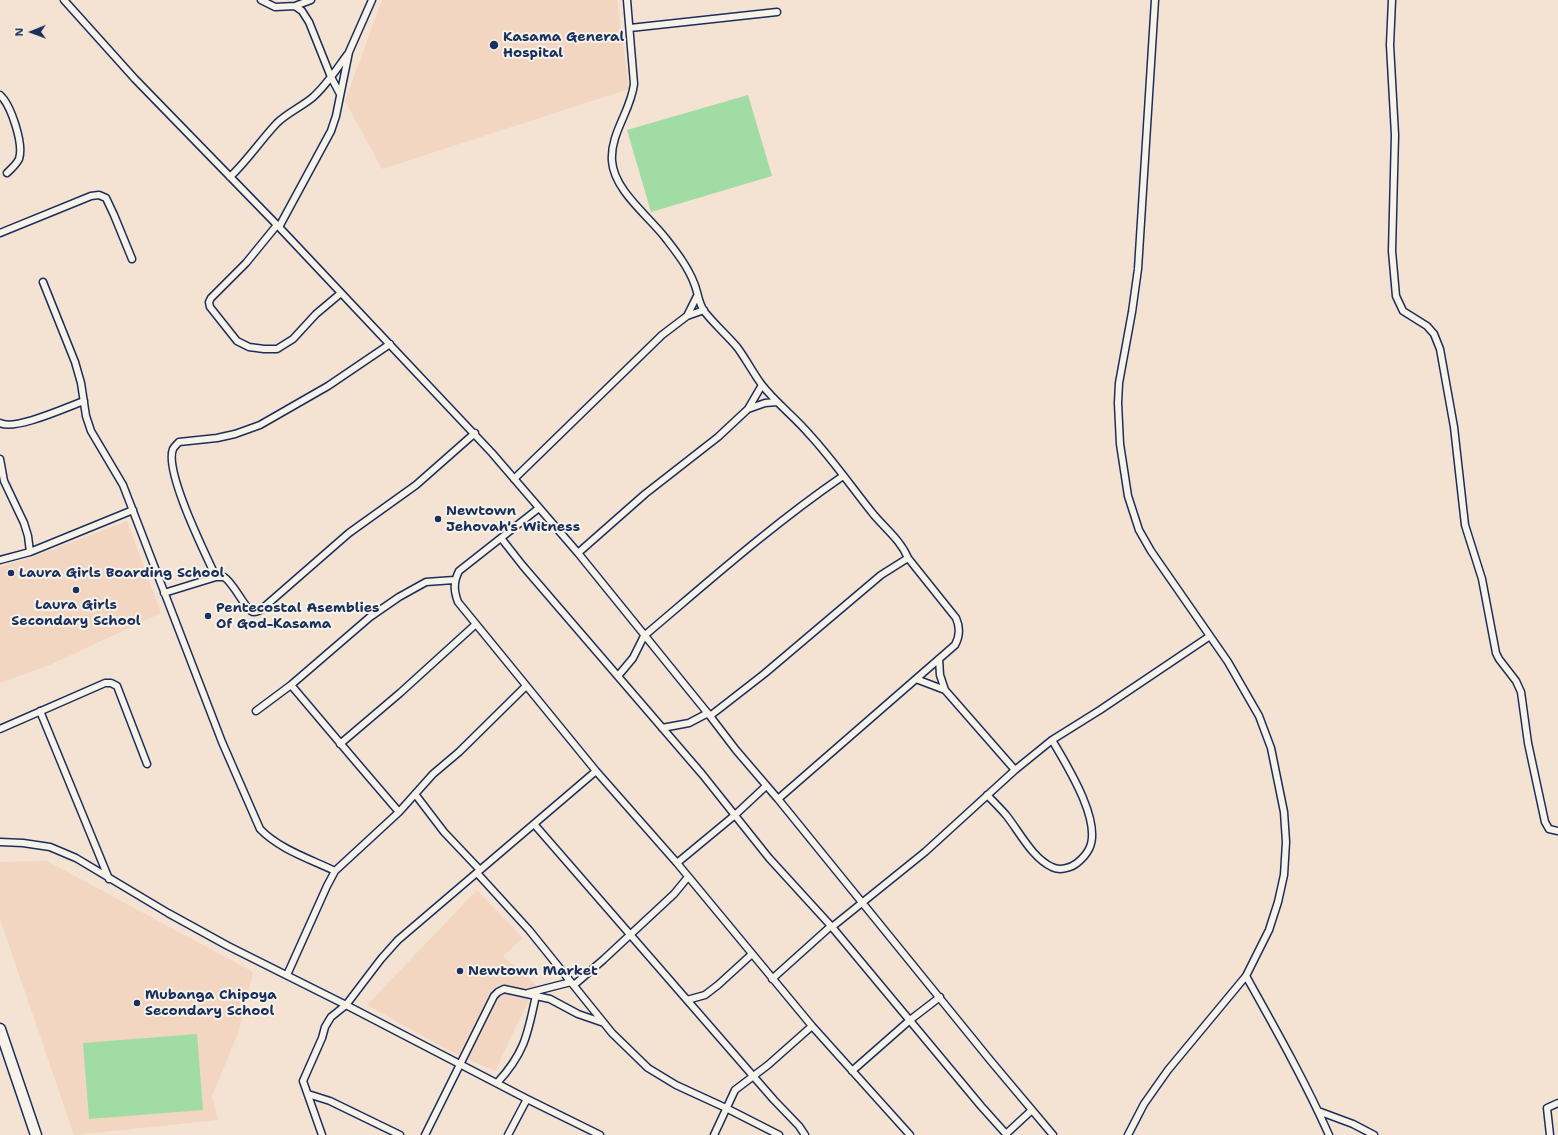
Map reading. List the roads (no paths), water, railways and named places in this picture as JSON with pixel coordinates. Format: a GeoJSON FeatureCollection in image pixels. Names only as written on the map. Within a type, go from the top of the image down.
{"type":"FeatureCollection","features":[{"type":"Feature","properties":{"kind":"main road"},"geometry":{"type":"LineString","coordinates":[[0,1029],[36,1135]]}},
{"type":"Feature","properties":{"kind":"street"},"geometry":{"type":"LineString","coordinates":[[64,0],[135,79],[278,226],[475,433],[578,553],[766,786],[1053,1135]]}},
{"type":"Feature","properties":{"kind":"street"},"geometry":{"type":"LineString","coordinates":[[261,0],[275,7],[295,6],[310,0]]}},
{"type":"Feature","properties":{"kind":"street"},"geometry":{"type":"LineString","coordinates":[[341,293],[316,314],[293,339],[277,349],[249,347],[237,341],[210,307],[211,298],[216,292],[246,263],[278,226],[331,131],[336,116],[349,52],[372,0]]}},
{"type":"Feature","properties":{"kind":"street"},"geometry":{"type":"LineString","coordinates":[[627,0],[634,84],[633,93],[614,138],[612,162],[615,175],[631,199],[663,234],[694,281],[697,289],[697,296],[688,316]]}},
{"type":"Feature","properties":{"kind":"street"},"geometry":{"type":"LineString","coordinates":[[1128,1135],[1144,1104],[1168,1070],[1246,976],[1269,930],[1278,902],[1284,875],[1286,842],[1284,812],[1271,748],[1259,716],[1241,683],[1151,551],[1139,530],[1128,496],[1120,444],[1118,403],[1119,383],[1138,269],[1155,0]]}},
{"type":"Feature","properties":{"kind":"street"},"geometry":{"type":"LineString","coordinates":[[1392,0],[1390,45],[1395,135],[1392,251],[1396,296],[1403,311],[1427,326],[1434,334],[1440,349],[1454,427],[1465,525],[1482,579],[1496,653],[1499,659],[1510,671],[1521,692],[1528,744],[1546,822],[1549,829],[1558,832]]}},
{"type":"Feature","properties":{"kind":"street"},"geometry":{"type":"LineString","coordinates":[[295,6],[302,11],[309,22],[331,77],[340,94]]}},
{"type":"Feature","properties":{"kind":"street"},"geometry":{"type":"LineString","coordinates":[[630,28],[777,12]]}},
{"type":"Feature","properties":{"kind":"street"},"geometry":{"type":"LineString","coordinates":[[230,177],[277,123],[312,98],[331,77],[349,52]]}},
{"type":"Feature","properties":{"kind":"street"},"geometry":{"type":"LineString","coordinates":[[0,95],[4,99],[19,138],[19,158],[15,165],[7,173]]}},
{"type":"Feature","properties":{"kind":"street"},"geometry":{"type":"LineString","coordinates":[[0,234],[91,196],[99,195],[106,198],[132,259]]}},
{"type":"Feature","properties":{"kind":"street"},"geometry":{"type":"LineString","coordinates":[[43,282],[75,362],[81,383],[86,416],[91,431],[123,485],[222,742],[260,829],[266,836],[279,844],[336,871]]}},
{"type":"Feature","properties":{"kind":"street"},"geometry":{"type":"LineString","coordinates":[[697,296],[704,310],[737,347],[762,385],[777,402],[805,428],[826,452],[883,526],[904,549],[908,558],[958,622],[959,633],[955,645],[778,799]]}},
{"type":"Feature","properties":{"kind":"street"},"geometry":{"type":"LineString","coordinates":[[514,479],[662,335],[688,316],[704,310]]}},
{"type":"Feature","properties":{"kind":"street"},"geometry":{"type":"LineString","coordinates":[[216,577],[177,486],[172,460],[174,449],[179,442],[217,438],[235,434],[260,425],[328,386],[390,344]]}},
{"type":"Feature","properties":{"kind":"street"},"geometry":{"type":"LineString","coordinates":[[578,553],[645,494],[718,437],[748,409],[762,385]]}},
{"type":"Feature","properties":{"kind":"street"},"geometry":{"type":"LineString","coordinates":[[0,423],[4,425],[22,422],[84,401]]}},
{"type":"Feature","properties":{"kind":"street"},"geometry":{"type":"LineString","coordinates":[[748,409],[765,403],[777,402]]}},
{"type":"Feature","properties":{"kind":"street"},"geometry":{"type":"LineString","coordinates":[[164,593],[216,577],[224,577],[234,586],[248,609],[253,612],[257,612],[349,533],[416,485],[475,433]]}},
{"type":"Feature","properties":{"kind":"street"},"geometry":{"type":"LineString","coordinates":[[0,459],[4,481],[24,523],[28,536],[30,552]]}},
{"type":"Feature","properties":{"kind":"street"},"geometry":{"type":"LineString","coordinates":[[618,676],[633,658],[644,636],[776,526],[820,491],[843,476]]}},
{"type":"Feature","properties":{"kind":"street"},"geometry":{"type":"LineString","coordinates":[[539,508],[459,572],[454,580],[454,592],[458,602],[526,686],[596,770],[677,863],[772,979],[910,1135]]}},
{"type":"Feature","properties":{"kind":"street"},"geometry":{"type":"LineString","coordinates":[[0,560],[30,552],[133,510]]}},
{"type":"Feature","properties":{"kind":"street"},"geometry":{"type":"LineString","coordinates":[[501,538],[523,566],[735,815],[797,891],[831,927],[1007,1135],[1032,1110]]}},
{"type":"Feature","properties":{"kind":"street"},"geometry":{"type":"LineString","coordinates":[[662,728],[689,723],[709,715],[764,674],[881,575],[908,558]]}},
{"type":"Feature","properties":{"kind":"street"},"geometry":{"type":"LineString","coordinates":[[256,711],[291,685],[370,617],[398,598],[426,582],[454,580]]}},
{"type":"Feature","properties":{"kind":"street"},"geometry":{"type":"LineString","coordinates":[[340,744],[400,693],[476,624]]}},
{"type":"Feature","properties":{"kind":"street"},"geometry":{"type":"LineString","coordinates":[[772,979],[831,927],[925,852],[1015,770],[1052,740],[1100,710],[1210,636]]}},
{"type":"Feature","properties":{"kind":"street"},"geometry":{"type":"LineString","coordinates":[[939,659],[940,675],[945,690],[1015,770]]}},
{"type":"Feature","properties":{"kind":"street"},"geometry":{"type":"LineString","coordinates":[[916,679],[945,690]]}},
{"type":"Feature","properties":{"kind":"street"},"geometry":{"type":"LineString","coordinates":[[0,729],[105,683],[111,683],[117,686],[146,764]]}},
{"type":"Feature","properties":{"kind":"street"},"geometry":{"type":"LineString","coordinates":[[291,685],[399,812]]}},
{"type":"Feature","properties":{"kind":"street"},"geometry":{"type":"LineString","coordinates":[[287,975],[327,886],[336,871],[399,812],[433,774],[459,752],[526,686]]}},
{"type":"Feature","properties":{"kind":"street"},"geometry":{"type":"LineString","coordinates":[[40,711],[109,879]]}},
{"type":"Feature","properties":{"kind":"street"},"geometry":{"type":"LineString","coordinates":[[987,795],[1006,816],[1028,846],[1052,868],[1064,869],[1074,865],[1085,856],[1090,848],[1092,834],[1085,804],[1068,767],[1052,740]]}},
{"type":"Feature","properties":{"kind":"street"},"geometry":{"type":"LineString","coordinates":[[322,1135],[304,1085],[304,1076],[322,1038],[325,1027],[331,1017],[346,1005],[381,959],[398,940],[596,770]]}},
{"type":"Feature","properties":{"kind":"street"},"geometry":{"type":"LineString","coordinates":[[677,863],[735,815],[766,786]]}},
{"type":"Feature","properties":{"kind":"street"},"geometry":{"type":"LineString","coordinates":[[415,794],[444,832],[529,930],[604,1023],[633,1054],[661,1077],[779,1135]]}},
{"type":"Feature","properties":{"kind":"street"},"geometry":{"type":"LineString","coordinates":[[534,824],[629,935],[805,1135]]}},
{"type":"Feature","properties":{"kind":"street"},"geometry":{"type":"LineString","coordinates":[[0,842],[23,843],[50,847],[76,858],[109,879],[182,920],[596,1134]]}},
{"type":"Feature","properties":{"kind":"street"},"geometry":{"type":"LineString","coordinates":[[527,994],[554,985],[572,983],[603,960],[674,894],[688,877]]}},
{"type":"Feature","properties":{"kind":"street"},"geometry":{"type":"LineString","coordinates":[[687,1000],[705,995],[718,986],[752,954]]}},
{"type":"Feature","properties":{"kind":"street"},"geometry":{"type":"LineString","coordinates":[[1246,976],[1275,1027],[1329,1135]]}},
{"type":"Feature","properties":{"kind":"street"},"geometry":{"type":"LineString","coordinates":[[425,1135],[459,1064],[494,996],[498,992],[504,990],[536,995],[550,999],[578,1014],[604,1023]]}},
{"type":"Feature","properties":{"kind":"street"},"geometry":{"type":"LineString","coordinates":[[496,1083],[513,1064],[522,1049],[529,1027],[536,995]]}},
{"type":"Feature","properties":{"kind":"street"},"geometry":{"type":"LineString","coordinates":[[852,1071],[910,1020],[940,997]]}},
{"type":"Feature","properties":{"kind":"street"},"geometry":{"type":"LineString","coordinates":[[714,1135],[735,1090],[786,1050],[812,1026]]}},
{"type":"Feature","properties":{"kind":"street"},"geometry":{"type":"LineString","coordinates":[[308,1094],[330,1100],[400,1135]]}},
{"type":"Feature","properties":{"kind":"street"},"geometry":{"type":"LineString","coordinates":[[508,1135],[527,1099]]}},
{"type":"Feature","properties":{"kind":"street"},"geometry":{"type":"LineString","coordinates":[[1550,1135],[1547,1108],[1558,1102]]}},
{"type":"Feature","properties":{"kind":"street"},"geometry":{"type":"LineString","coordinates":[[1318,1111],[1353,1124],[1374,1135]]}},
{"type":"Feature","properties":{"kind":"place","name":"Kasama General Hospital"},"geometry":{"type":"Point","coordinates":[494,45]}},
{"type":"Feature","properties":{"kind":"place","name":"Newtown Jehovah's Witness"},"geometry":{"type":"Point","coordinates":[438,519]}},
{"type":"Feature","properties":{"kind":"place","name":"Laura Girls Boarding School"},"geometry":{"type":"Point","coordinates":[11,573]}},
{"type":"Feature","properties":{"kind":"place","name":"Laura Girls Secondary School"},"geometry":{"type":"Point","coordinates":[76,590]}},
{"type":"Feature","properties":{"kind":"place","name":"Pentecostal Asemblies Of God-Kasama"},"geometry":{"type":"Point","coordinates":[208,616]}},
{"type":"Feature","properties":{"kind":"place","name":"Newtown Market"},"geometry":{"type":"Point","coordinates":[460,971]}},
{"type":"Feature","properties":{"kind":"place","name":"Mubanga Chipoya Secondary School"},"geometry":{"type":"Point","coordinates":[137,1003]}}]}
